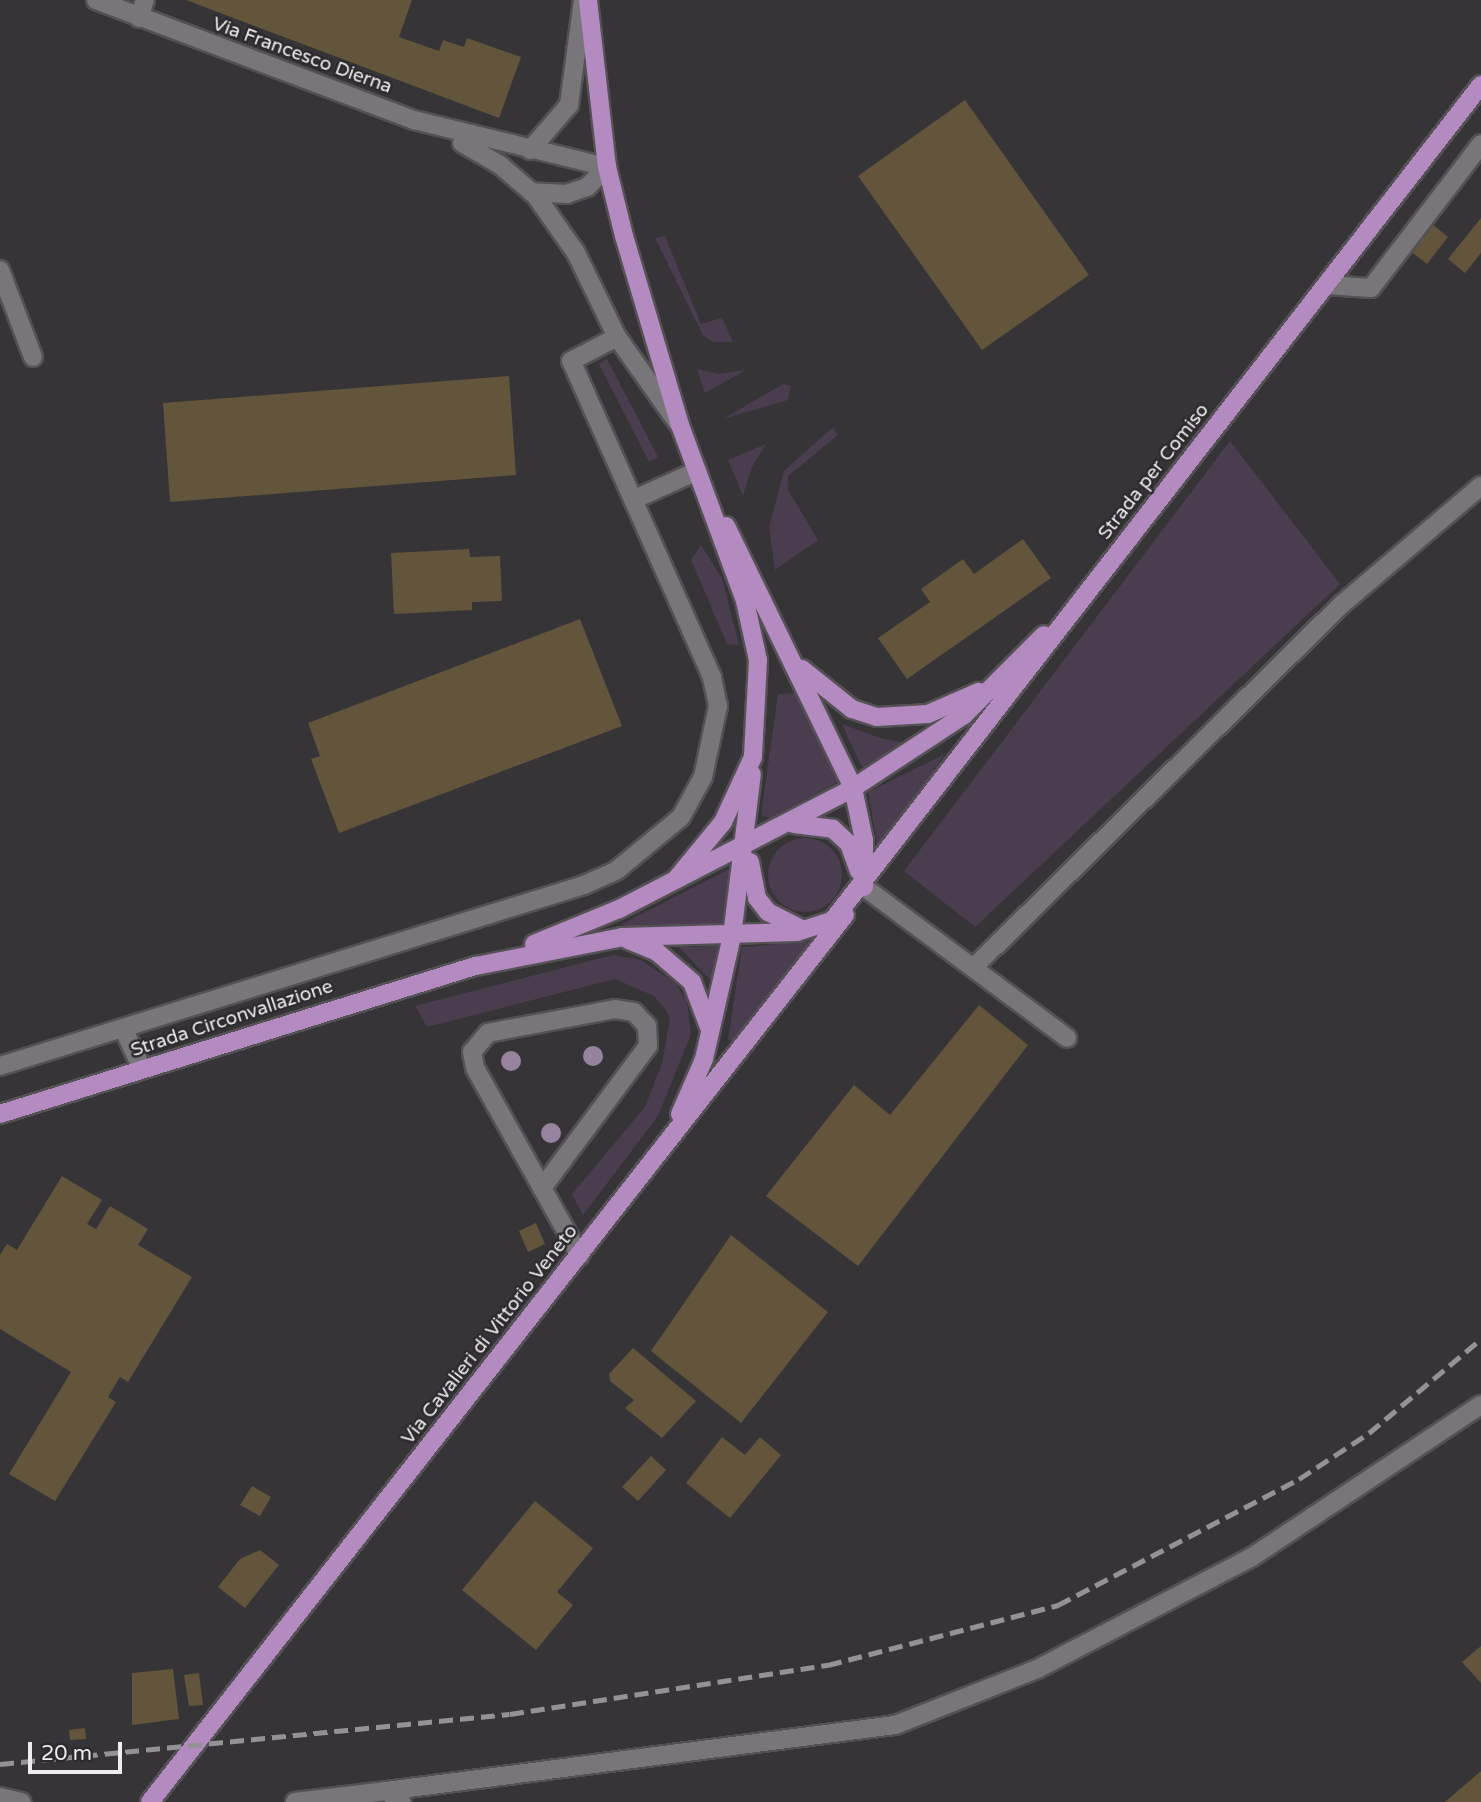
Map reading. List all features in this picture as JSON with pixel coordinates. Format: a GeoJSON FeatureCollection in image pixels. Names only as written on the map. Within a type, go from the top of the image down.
{"type":"FeatureCollection","features":[{"type":"Feature","properties":{"kind":"main road"},"geometry":{"type":"LineString","coordinates":[[585,0],[607,167],[680,425],[753,628],[760,685],[752,757],[748,845],[732,936],[711,1033],[691,1094],[659,1155]]}},
{"type":"Feature","properties":{"kind":"main road","name":"Strada per Comiso"},"geometry":{"type":"LineString","coordinates":[[862,890],[1089,591],[1481,85]]}},
{"type":"Feature","properties":{"kind":"main road"},"geometry":{"type":"LineString","coordinates":[[697,471],[794,662],[853,788],[864,840],[862,890],[833,920],[800,928],[768,912],[757,898],[748,845]]}},
{"type":"Feature","properties":{"kind":"main road"},"geometry":{"type":"LineString","coordinates":[[476,966],[598,919],[788,825],[853,788],[943,731],[1089,591]]}},
{"type":"Feature","properties":{"kind":"main road"},"geometry":{"type":"LineString","coordinates":[[794,662],[829,694],[877,717],[928,714],[999,680]]}},
{"type":"Feature","properties":{"kind":"main road"},"geometry":{"type":"LineString","coordinates":[[676,879],[723,822],[752,757]]}},
{"type":"Feature","properties":{"kind":"main road"},"geometry":{"type":"LineString","coordinates":[[788,825],[814,822],[844,838],[862,890]]}},
{"type":"Feature","properties":{"kind":"main road","name":"Via Cavalieri di Vittorio Veneto"},"geometry":{"type":"LineString","coordinates":[[150,1802],[659,1155],[862,890]]}},
{"type":"Feature","properties":{"kind":"main road"},"geometry":{"type":"LineString","coordinates":[[476,966],[622,937],[732,936],[817,926]]}},
{"type":"Feature","properties":{"kind":"main road"},"geometry":{"type":"LineString","coordinates":[[622,937],[657,952],[692,982],[711,1033]]}},
{"type":"Feature","properties":{"kind":"main road","name":"Strada Circonvallazione"},"geometry":{"type":"LineString","coordinates":[[0,1114],[476,966]]}},
{"type":"Feature","properties":{"kind":"street","name":"Via Francesco Dierna"},"geometry":{"type":"LineString","coordinates":[[96,0],[414,120]]}},
{"type":"Feature","properties":{"kind":"street"},"geometry":{"type":"LineString","coordinates":[[139,18],[145,0]]}},
{"type":"Feature","properties":{"kind":"street"},"geometry":{"type":"LineString","coordinates":[[530,150],[569,105],[585,0]]}},
{"type":"Feature","properties":{"kind":"street"},"geometry":{"type":"LineString","coordinates":[[414,120],[607,167]]}},
{"type":"Feature","properties":{"kind":"street"},"geometry":{"type":"LineString","coordinates":[[414,120],[484,153],[531,192],[576,253],[617,337],[680,425]]}},
{"type":"Feature","properties":{"kind":"street"},"geometry":{"type":"LineString","coordinates":[[1326,285],[1371,288],[1481,144]]}},
{"type":"Feature","properties":{"kind":"street"},"geometry":{"type":"LineString","coordinates":[[531,192],[567,194],[587,187],[607,167]]}},
{"type":"Feature","properties":{"kind":"street"},"geometry":{"type":"LineString","coordinates":[[0,272],[33,357]]}},
{"type":"Feature","properties":{"kind":"street"},"geometry":{"type":"LineString","coordinates":[[0,1066],[584,885],[617,870],[681,817],[703,777],[718,706],[712,677],[635,499],[571,361],[617,337]]}},
{"type":"Feature","properties":{"kind":"street"},"geometry":{"type":"LineString","coordinates":[[635,499],[697,471]]}},
{"type":"Feature","properties":{"kind":"street"},"geometry":{"type":"LineString","coordinates":[[973,968],[1341,605],[1481,486]]}},
{"type":"Feature","properties":{"kind":"street"},"geometry":{"type":"LineString","coordinates":[[862,890],[1067,1038]]}},
{"type":"Feature","properties":{"kind":"street"},"geometry":{"type":"LineString","coordinates":[[542,1188],[648,1046],[647,1026],[634,1012],[615,1009],[496,1031],[475,1044],[475,1068],[542,1188],[580,1256]]}},
{"type":"Feature","properties":{"kind":"street"},"geometry":{"type":"LineString","coordinates":[[123,1028],[142,1069]]}},
{"type":"Feature","properties":{"kind":"street"},"geometry":{"type":"LineString","coordinates":[[295,1802],[895,1724],[1037,1670],[1252,1557],[1481,1405]]}},
{"type":"Feature","properties":{"kind":"street"},"geometry":{"type":"LineString","coordinates":[[386,1791],[402,1802]]}},
{"type":"Feature","properties":{"kind":"street"},"geometry":{"type":"LineString","coordinates":[[0,1797],[22,1802]]}},
{"type":"Feature","properties":{"kind":"shaded area"},"geometry":{"type":"Polygon","coordinates":[[[665,236],[701,324],[722,318],[733,342],[712,342],[703,335],[655,238],[665,236]]]}},
{"type":"Feature","properties":{"kind":"shaded area"},"geometry":{"type":"Polygon","coordinates":[[[607,359],[658,457],[649,462],[599,364],[607,359]]]}},
{"type":"Feature","properties":{"kind":"shaded area"},"geometry":{"type":"Polygon","coordinates":[[[697,369],[718,374],[746,370],[705,393],[697,369]]]}},
{"type":"Feature","properties":{"kind":"shaded area"},"geometry":{"type":"Polygon","coordinates":[[[783,384],[791,386],[788,400],[723,419],[783,384]]]}},
{"type":"Feature","properties":{"kind":"shaded area"},"geometry":{"type":"Polygon","coordinates":[[[833,427],[838,435],[788,476],[788,490],[818,540],[775,570],[769,527],[784,471],[833,427]]]}},
{"type":"Feature","properties":{"kind":"shaded area"},"geometry":{"type":"Polygon","coordinates":[[[1230,441],[1340,584],[975,927],[904,871],[1230,441]]]}},
{"type":"Feature","properties":{"kind":"shaded area"},"geometry":{"type":"Polygon","coordinates":[[[766,444],[751,469],[743,496],[728,460],[766,444]]]}},
{"type":"Feature","properties":{"kind":"shaded area"},"geometry":{"type":"Polygon","coordinates":[[[701,545],[722,578],[739,645],[727,644],[691,560],[701,545]]]}},
{"type":"Feature","properties":{"kind":"shaded area"},"geometry":{"type":"Polygon","coordinates":[[[800,693],[838,782],[770,818],[761,815],[778,694],[800,693]]]}},
{"type":"Feature","properties":{"kind":"shaded area"},"geometry":{"type":"Polygon","coordinates":[[[842,724],[880,738],[905,743],[862,767],[842,724]]]}},
{"type":"Feature","properties":{"kind":"shaded area"},"geometry":{"type":"Polygon","coordinates":[[[945,754],[883,844],[877,843],[868,792],[945,754]]]}},
{"type":"Feature","properties":{"kind":"shaded area"},"geometry":{"type":"Polygon","coordinates":[[[805,838],[819,841],[831,849],[839,861],[842,875],[839,889],[831,901],[819,909],[805,912],[791,909],[779,901],[771,889],[768,875],[771,861],[779,849],[791,841],[805,838]]]}},
{"type":"Feature","properties":{"kind":"shaded area"},"geometry":{"type":"Polygon","coordinates":[[[727,870],[732,872],[724,924],[628,929],[622,924],[727,870]]]}},
{"type":"Feature","properties":{"kind":"shaded area"},"geometry":{"type":"Polygon","coordinates":[[[813,941],[736,1043],[728,1040],[742,947],[813,941]]]}},
{"type":"Feature","properties":{"kind":"shaded area"},"geometry":{"type":"Polygon","coordinates":[[[718,946],[721,952],[715,985],[679,947],[718,946]]]}},
{"type":"Feature","properties":{"kind":"shaded area"},"geometry":{"type":"Polygon","coordinates":[[[613,955],[641,960],[675,983],[687,1001],[691,1034],[658,1116],[583,1215],[572,1194],[645,1107],[662,1064],[670,1018],[665,1009],[654,996],[615,979],[427,1027],[415,1006],[613,955]]]}},
{"type":"Feature","properties":{"kind":"building"},"geometry":{"type":"Polygon","coordinates":[[[186,0],[412,0],[399,37],[439,51],[443,40],[464,47],[467,38],[521,57],[499,118],[186,0]]]}},
{"type":"Feature","properties":{"kind":"building"},"geometry":{"type":"Polygon","coordinates":[[[965,100],[1089,275],[982,350],[858,176],[965,100]]]}},
{"type":"Feature","properties":{"kind":"building"},"geometry":{"type":"Polygon","coordinates":[[[1421,215],[1448,237],[1427,264],[1399,242],[1421,215]]]}},
{"type":"Feature","properties":{"kind":"building"},"geometry":{"type":"Polygon","coordinates":[[[1481,218],[1481,253],[1465,273],[1448,259],[1481,218]]]}},
{"type":"Feature","properties":{"kind":"building"},"geometry":{"type":"Polygon","coordinates":[[[509,376],[516,475],[170,502],[163,403],[509,376]]]}},
{"type":"Feature","properties":{"kind":"building"},"geometry":{"type":"Polygon","coordinates":[[[1023,539],[1051,578],[907,679],[878,638],[930,602],[921,589],[963,559],[974,574],[1023,539]]]}},
{"type":"Feature","properties":{"kind":"building"},"geometry":{"type":"Polygon","coordinates":[[[469,549],[470,557],[500,556],[502,601],[472,602],[472,610],[394,614],[391,553],[469,549]]]}},
{"type":"Feature","properties":{"kind":"building"},"geometry":{"type":"Polygon","coordinates":[[[580,619],[622,726],[339,833],[311,759],[320,756],[308,723],[580,619]]]}},
{"type":"Feature","properties":{"kind":"building"},"geometry":{"type":"Polygon","coordinates":[[[979,1005],[1028,1045],[858,1266],[766,1196],[854,1085],[890,1115],[979,1005]]]}},
{"type":"Feature","properties":{"kind":"building"},"geometry":{"type":"Polygon","coordinates":[[[62,1176],[102,1200],[87,1224],[96,1229],[110,1206],[148,1229],[138,1245],[192,1277],[128,1382],[120,1377],[108,1397],[116,1402],[55,1501],[9,1474],[71,1372],[0,1329],[0,1255],[7,1244],[17,1250],[62,1176]]]}},
{"type":"Feature","properties":{"kind":"building"},"geometry":{"type":"Polygon","coordinates":[[[536,1223],[545,1244],[528,1252],[519,1231],[536,1223]]]}},
{"type":"Feature","properties":{"kind":"building"},"geometry":{"type":"Polygon","coordinates":[[[731,1235],[828,1312],[741,1423],[651,1351],[731,1235]]]}},
{"type":"Feature","properties":{"kind":"building"},"geometry":{"type":"Polygon","coordinates":[[[633,1348],[696,1401],[662,1438],[625,1408],[634,1400],[610,1381],[609,1374],[633,1348]]]}},
{"type":"Feature","properties":{"kind":"building"},"geometry":{"type":"Polygon","coordinates":[[[722,1437],[745,1455],[760,1437],[781,1455],[730,1518],[686,1483],[722,1437]]]}},
{"type":"Feature","properties":{"kind":"building"},"geometry":{"type":"Polygon","coordinates":[[[651,1456],[666,1470],[638,1501],[622,1487],[651,1456]]]}},
{"type":"Feature","properties":{"kind":"building"},"geometry":{"type":"Polygon","coordinates":[[[252,1486],[271,1497],[260,1516],[240,1505],[252,1486]]]}},
{"type":"Feature","properties":{"kind":"building"},"geometry":{"type":"Polygon","coordinates":[[[535,1501],[593,1548],[557,1592],[573,1605],[536,1650],[462,1590],[535,1501]]]}},
{"type":"Feature","properties":{"kind":"building"},"geometry":{"type":"Polygon","coordinates":[[[260,1550],[279,1565],[245,1608],[218,1587],[240,1559],[260,1550]]]}},
{"type":"Feature","properties":{"kind":"building"},"geometry":{"type":"Polygon","coordinates":[[[1481,1646],[1481,1683],[1462,1662],[1481,1646]]]}},
{"type":"Feature","properties":{"kind":"building"},"geometry":{"type":"Polygon","coordinates":[[[173,1669],[179,1719],[132,1725],[132,1673],[173,1669]]]}},
{"type":"Feature","properties":{"kind":"building"},"geometry":{"type":"Polygon","coordinates":[[[199,1673],[203,1705],[189,1706],[184,1675],[199,1673]]]}},
{"type":"Feature","properties":{"kind":"building"},"geometry":{"type":"Polygon","coordinates":[[[85,1728],[86,1739],[70,1740],[69,1730],[85,1728]]]}},
{"type":"Feature","properties":{"kind":"building"},"geometry":{"type":"Polygon","coordinates":[[[1481,1771],[1481,1802],[1445,1802],[1481,1771]]]}},
{"type":"Feature","properties":{"kind":"railway"},"geometry":{"type":"LineString","coordinates":[[0,1764],[510,1714],[828,1665],[1058,1605],[1299,1479],[1369,1433],[1481,1339]]}}]}
